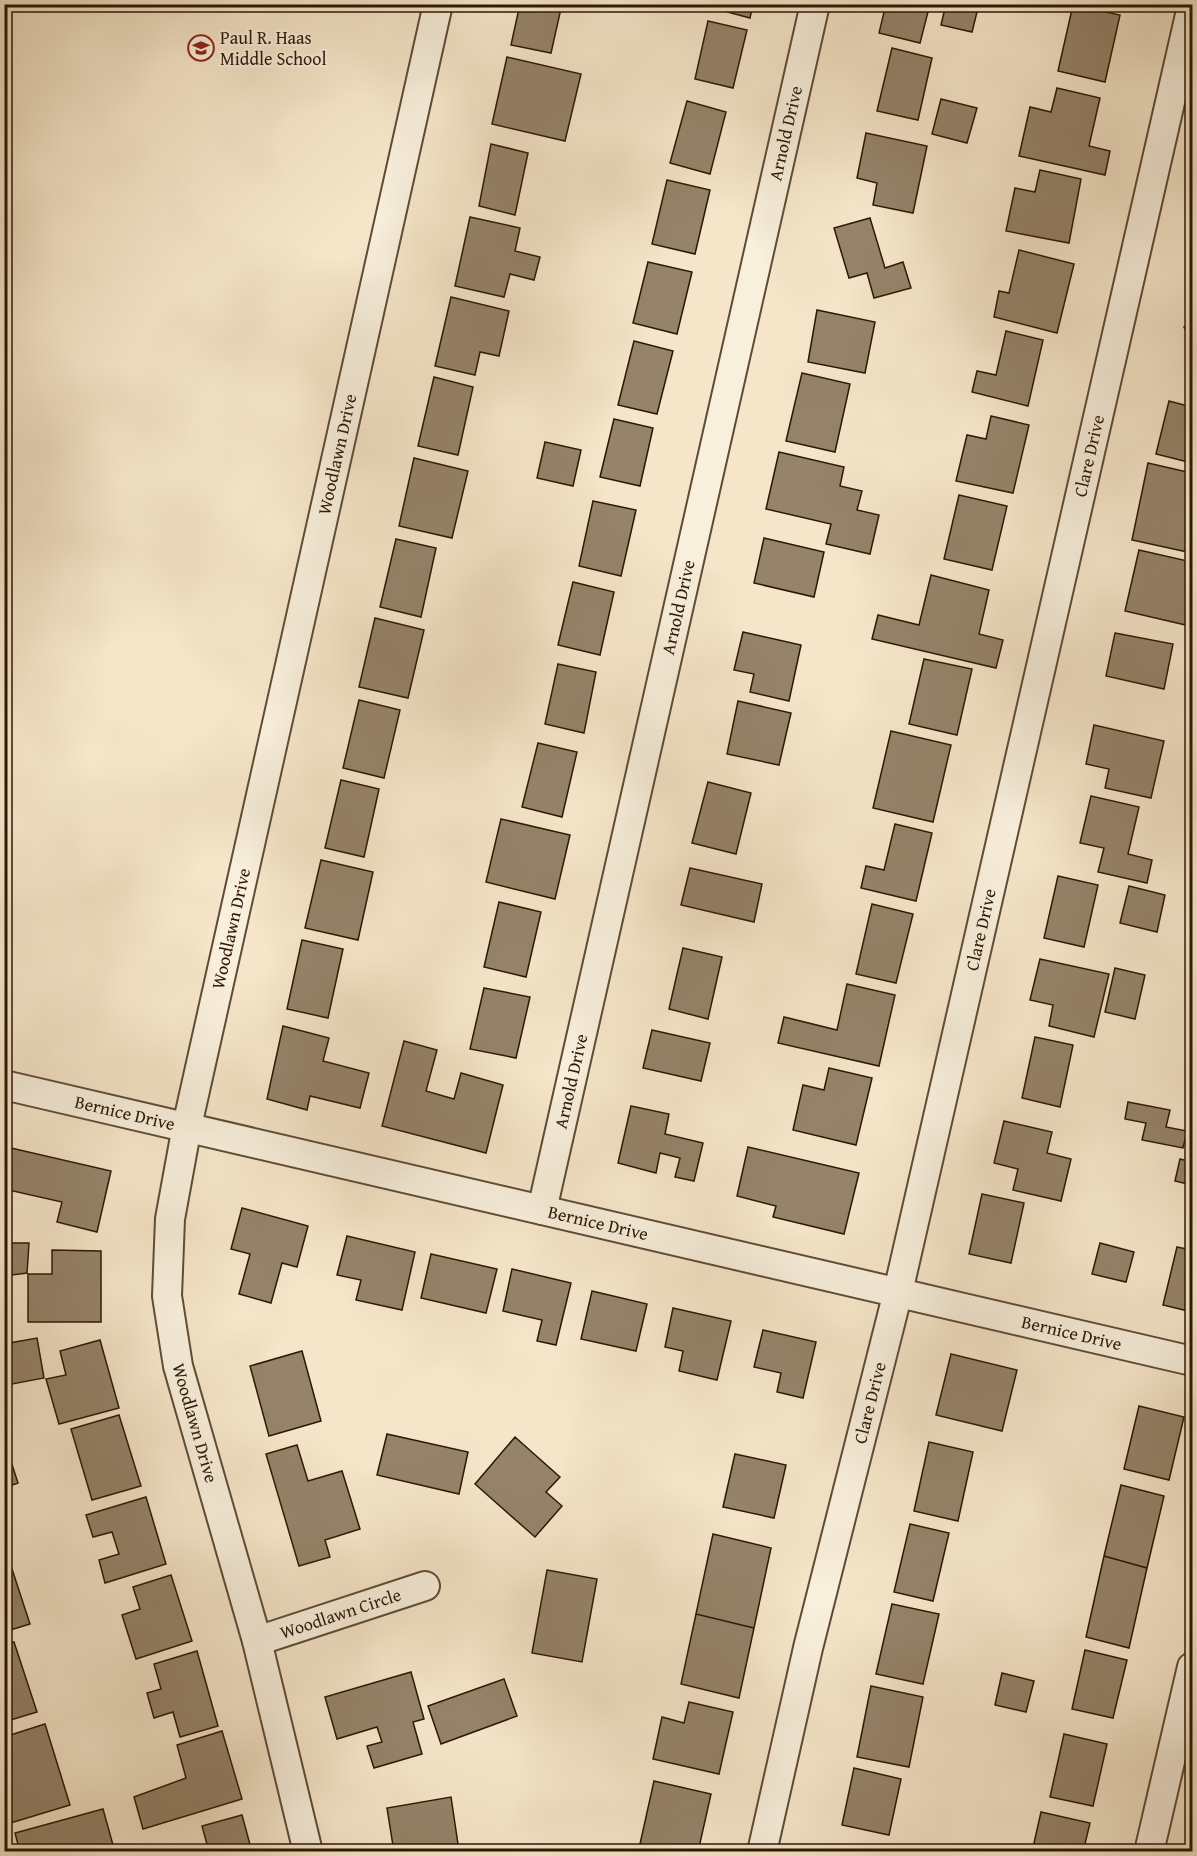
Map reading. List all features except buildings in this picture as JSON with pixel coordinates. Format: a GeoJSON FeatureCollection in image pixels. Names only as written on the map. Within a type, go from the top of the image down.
{"type":"FeatureCollection","features":[{"type":"Feature","properties":{"kind":"street","name":"Woodlawn Drive"},"geometry":{"type":"LineString","coordinates":[[308,1851],[257,1641],[178,1366],[167,1296],[170,1220],[187,1126],[438,4]]}},
{"type":"Feature","properties":{"kind":"street","name":"Arnold Drive"},"geometry":{"type":"LineString","coordinates":[[542,1210],[815,4]]}},
{"type":"Feature","properties":{"kind":"street","name":"Clare Drive"},"geometry":{"type":"LineString","coordinates":[[762,1851],[808,1648],[898,1292],[1192,6]]}},
{"type":"Feature","properties":{"kind":"street","name":"Bernice Drive"},"geometry":{"type":"LineString","coordinates":[[4,1085],[1192,1361]]}},
{"type":"Feature","properties":{"kind":"street","name":"Woodlawn Circle"},"geometry":{"type":"LineString","coordinates":[[257,1641],[425,1586]]}},
{"type":"Feature","properties":{"kind":"street"},"geometry":{"type":"LineString","coordinates":[[1149,1851],[1182,1759],[1192,1668]]}},
{"type":"Feature","properties":{"kind":"place","name":"Paul R. Haas Middle School"},"geometry":{"type":"Point","coordinates":[201,48]}}]}
